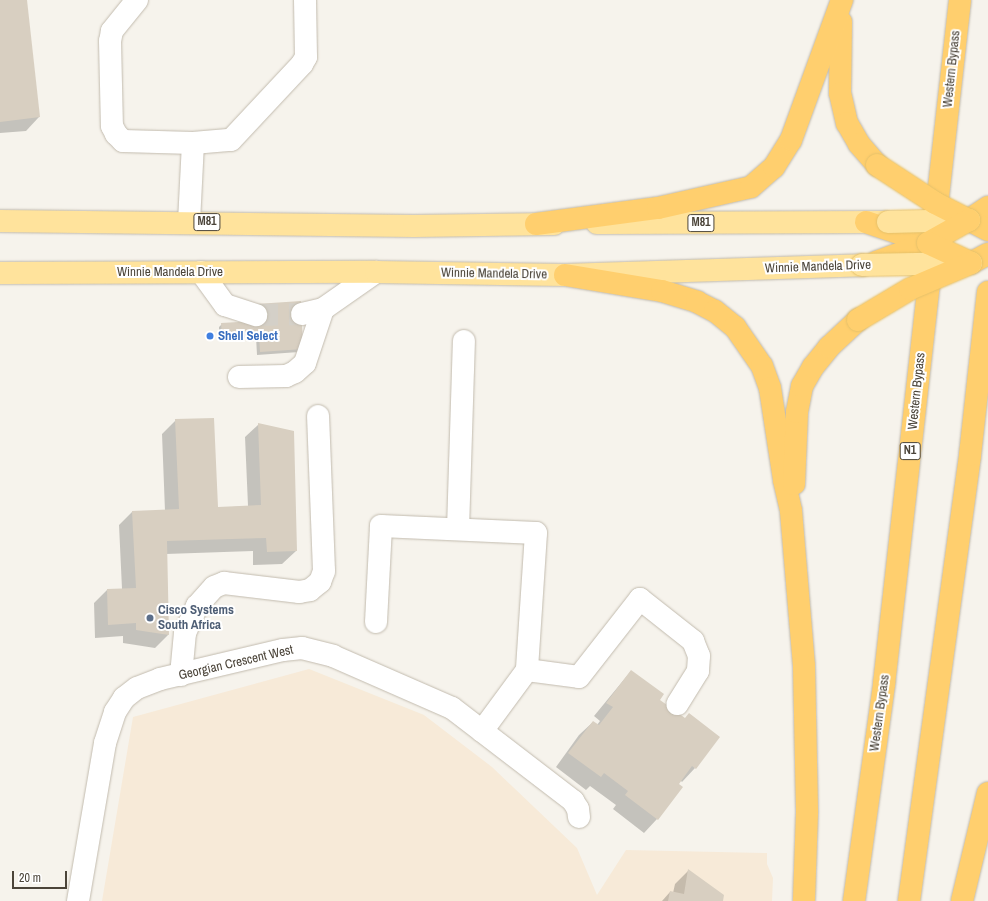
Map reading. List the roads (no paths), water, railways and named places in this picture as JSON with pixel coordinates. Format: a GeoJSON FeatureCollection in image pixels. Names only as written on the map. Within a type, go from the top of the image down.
{"type":"FeatureCollection","features":[{"type":"Feature","properties":{"kind":"highway"},"geometry":{"type":"LineString","coordinates":[[842,0],[840,93],[847,123],[859,144],[877,164],[935,203],[982,223]]}},
{"type":"Feature","properties":{"kind":"highway"},"geometry":{"type":"LineString","coordinates":[[536,224],[658,208],[750,187],[774,167],[791,140],[842,0]]}},
{"type":"Feature","properties":{"kind":"highway","name":"Western Bypass"},"geometry":{"type":"LineString","coordinates":[[854,901],[884,684],[960,0]]}},
{"type":"Feature","properties":{"kind":"highway"},"geometry":{"type":"LineString","coordinates":[[862,265],[892,258],[982,223],[988,207]]}},
{"type":"Feature","properties":{"kind":"highway"},"geometry":{"type":"LineString","coordinates":[[866,222],[984,262]]}},
{"type":"Feature","properties":{"kind":"highway"},"geometry":{"type":"LineString","coordinates":[[791,511],[797,412],[802,386],[813,367],[829,347],[858,320],[910,288],[984,262]]}},
{"type":"Feature","properties":{"kind":"highway"},"geometry":{"type":"LineString","coordinates":[[565,276],[681,296],[715,311],[735,327],[753,350],[770,388],[784,480],[791,511],[804,666],[807,813],[804,901]]}},
{"type":"Feature","properties":{"kind":"highway"},"geometry":{"type":"LineString","coordinates":[[909,901],[970,455],[988,292]]}},
{"type":"Feature","properties":{"kind":"highway"},"geometry":{"type":"LineString","coordinates":[[962,901],[988,793]]}},
{"type":"Feature","properties":{"kind":"main road","name":"M81"},"geometry":{"type":"LineString","coordinates":[[0,221],[188,222],[414,226],[866,222],[982,223]]}},
{"type":"Feature","properties":{"kind":"main road","name":"Winnie Mandela Drive"},"geometry":{"type":"LineString","coordinates":[[0,273],[376,272],[565,276],[984,262]]}},
{"type":"Feature","properties":{"kind":"street"},"geometry":{"type":"LineString","coordinates":[[137,0],[112,31],[110,41],[114,130],[123,141],[194,143],[231,140],[302,64],[306,57],[305,0]]}},
{"type":"Feature","properties":{"kind":"street"},"geometry":{"type":"LineString","coordinates":[[188,222],[194,143]]}},
{"type":"Feature","properties":{"kind":"street"},"geometry":{"type":"LineString","coordinates":[[201,272],[225,306],[256,315]]}},
{"type":"Feature","properties":{"kind":"street"},"geometry":{"type":"LineString","coordinates":[[302,314],[323,309],[376,272]]}},
{"type":"Feature","properties":{"kind":"street"},"geometry":{"type":"LineString","coordinates":[[239,377],[286,376],[295,372],[305,363],[323,309]]}},
{"type":"Feature","properties":{"kind":"street"},"geometry":{"type":"LineString","coordinates":[[458,529],[464,341]]}},
{"type":"Feature","properties":{"kind":"street"},"geometry":{"type":"LineString","coordinates":[[188,674],[196,630],[193,619],[204,596],[214,587],[224,583],[299,592],[310,590],[320,582],[324,571],[318,416]]}},
{"type":"Feature","properties":{"kind":"street"},"geometry":{"type":"LineString","coordinates":[[376,622],[381,526],[536,533],[528,670],[482,731]]}},
{"type":"Feature","properties":{"kind":"street"},"geometry":{"type":"LineString","coordinates":[[528,670],[580,678],[640,599],[693,641],[699,656],[698,671],[677,704]]}},
{"type":"Feature","properties":{"kind":"street","name":"Georgian Crescent West"},"geometry":{"type":"LineString","coordinates":[[78,901],[105,743],[115,712],[124,698],[137,688],[160,679],[188,674],[283,650],[317,651],[442,702],[573,801],[578,809],[579,817]]}},
{"type":"Feature","properties":{"kind":"tunnel"},"geometry":{"type":"LineString","coordinates":[[256,315],[302,314]]}},
{"type":"Feature","properties":{"kind":"place","name":"Shell Select"},"geometry":{"type":"Point","coordinates":[210,336]}},
{"type":"Feature","properties":{"kind":"place","name":"Cisco Systems South Africa"},"geometry":{"type":"Point","coordinates":[150,618]}}]}
